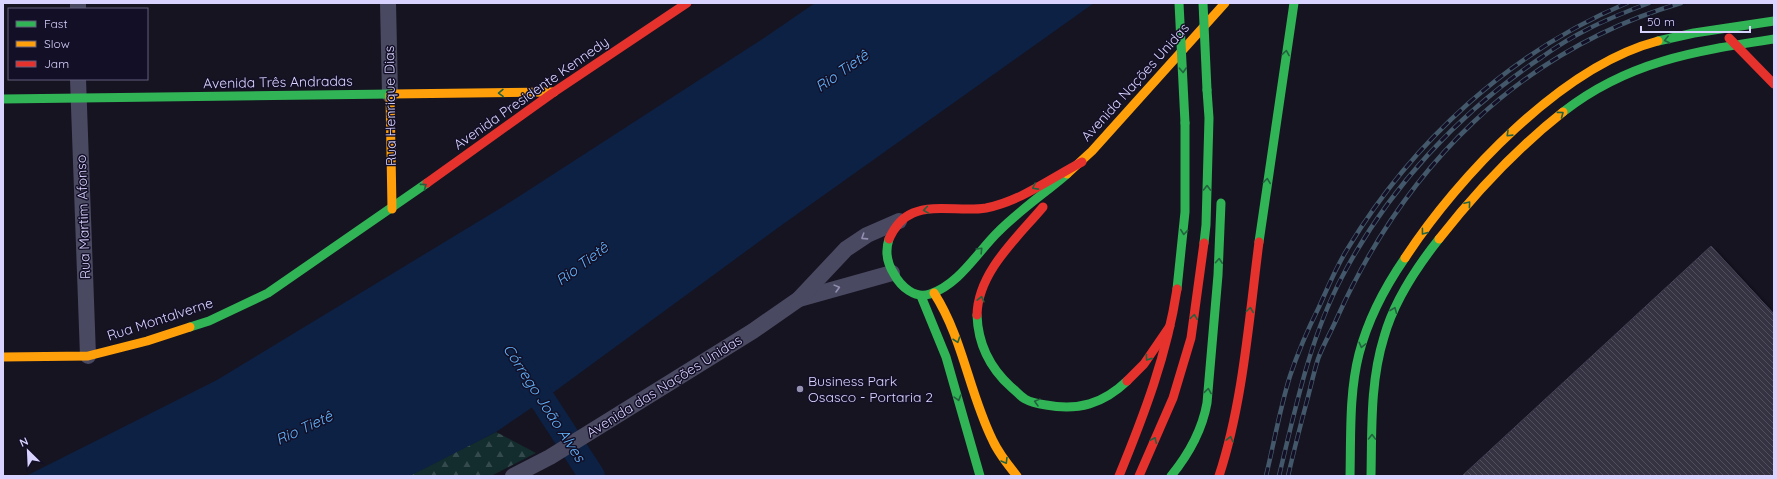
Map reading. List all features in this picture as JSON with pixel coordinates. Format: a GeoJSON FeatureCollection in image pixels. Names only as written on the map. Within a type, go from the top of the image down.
{"type":"FeatureCollection","features":[{"type":"Feature","properties":{"kind":"main road","name":"Avenida Presidente Kennedy"},"geometry":{"type":"LineString","coordinates":[[392,209],[554,92],[687,3]]}},
{"type":"Feature","properties":{"kind":"main road"},"geometry":{"type":"LineString","coordinates":[[1119,476],[1146,408],[1162,360],[1180,276],[1187,186],[1179,3]]}},
{"type":"Feature","properties":{"kind":"main road"},"geometry":{"type":"LineString","coordinates":[[1139,476],[1173,398],[1191,338],[1206,225],[1209,118],[1203,3]]}},
{"type":"Feature","properties":{"kind":"main road","name":"Avenida Nações Unidas"},"geometry":{"type":"LineString","coordinates":[[921,296],[934,293],[955,279],[992,237],[1082,162],[1225,3]]}},
{"type":"Feature","properties":{"kind":"main road"},"geometry":{"type":"LineString","coordinates":[[1219,476],[1227,452],[1236,413],[1273,138],[1294,3]]}},
{"type":"Feature","properties":{"kind":"main road"},"geometry":{"type":"LineString","coordinates":[[1350,476],[1353,400],[1362,341],[1383,291],[1400,264],[1455,192],[1511,132],[1561,90],[1615,57],[1636,48],[1665,40],[1722,28],[1774,21]]}},
{"type":"Feature","properties":{"kind":"main road"},"geometry":{"type":"LineString","coordinates":[[1722,28],[1735,46],[1774,84]]}},
{"type":"Feature","properties":{"kind":"main road"},"geometry":{"type":"LineString","coordinates":[[1371,476],[1373,397],[1376,368],[1384,335],[1395,307],[1415,270],[1486,182],[1521,147],[1559,115],[1583,98],[1611,82],[1645,66],[1674,57],[1774,39]]}},
{"type":"Feature","properties":{"kind":"main road","name":"Avenida Três Andradas"},"geometry":{"type":"LineString","coordinates":[[3,99],[554,92]]}},
{"type":"Feature","properties":{"kind":"main road","name":"Rua Henrique Dias"},"geometry":{"type":"LineString","coordinates":[[390,95],[392,209]]}},
{"type":"Feature","properties":{"kind":"main road"},"geometry":{"type":"LineString","coordinates":[[1209,118],[1219,139]]}},
{"type":"Feature","properties":{"kind":"main road"},"geometry":{"type":"LineString","coordinates":[[1082,162],[1008,249],[984,285],[978,314],[979,338],[985,356],[995,373],[1025,399],[1068,409],[1083,407],[1110,395],[1128,382],[1145,363],[1170,326]]}},
{"type":"Feature","properties":{"kind":"main road","name":"Avenida Nações Unidas"},"geometry":{"type":"LineString","coordinates":[[899,221],[922,210],[935,208],[965,210],[994,206],[1008,201],[1082,162]]}},
{"type":"Feature","properties":{"kind":"main road"},"geometry":{"type":"LineString","coordinates":[[1171,476],[1186,457],[1203,421],[1209,386],[1213,338],[1221,231],[1221,193]]}},
{"type":"Feature","properties":{"kind":"main road","name":"Rua Montalverne"},"geometry":{"type":"LineString","coordinates":[[3,357],[88,356],[209,321],[268,292],[392,209]]}},
{"type":"Feature","properties":{"kind":"main road"},"geometry":{"type":"LineString","coordinates":[[965,210],[979,218]]}},
{"type":"Feature","properties":{"kind":"main road"},"geometry":{"type":"LineString","coordinates":[[899,221],[889,240],[886,250],[888,262],[892,273],[903,287],[921,296],[946,357],[980,476]]}},
{"type":"Feature","properties":{"kind":"main road"},"geometry":{"type":"LineString","coordinates":[[987,228],[996,248],[996,266]]}},
{"type":"Feature","properties":{"kind":"main road"},"geometry":{"type":"LineString","coordinates":[[934,293],[948,315],[983,416],[997,449],[1007,466],[1016,476]]}},
{"type":"Feature","properties":{"kind":"street","name":"Rua Henrique Dias"},"geometry":{"type":"LineString","coordinates":[[388,3],[390,95]]}},
{"type":"Feature","properties":{"kind":"street","name":"Rua Martim Afonso"},"geometry":{"type":"LineString","coordinates":[[78,80],[88,356]]}},
{"type":"Feature","properties":{"kind":"street"},"geometry":{"type":"LineString","coordinates":[[799,298],[846,249],[867,235],[899,221]]}},
{"type":"Feature","properties":{"kind":"street"},"geometry":{"type":"LineString","coordinates":[[799,298],[892,273]]}},
{"type":"Feature","properties":{"kind":"street","name":"Avenida das Nações Unidas"},"geometry":{"type":"LineString","coordinates":[[513,476],[550,457],[594,430],[753,331],[799,298]]}},
{"type":"Feature","properties":{"kind":"green space"},"geometry":{"type":"Polygon","coordinates":[[[496,432],[536,453],[491,476],[406,476],[496,432]]]}},
{"type":"Feature","properties":{"kind":"water","name":"Rio Tietê"},"geometry":{"type":"Polygon","coordinates":[[[815,3],[1094,3],[779,227],[543,400],[496,432],[410,476],[26,476],[217,380],[504,206],[764,38],[815,3]]]}},
{"type":"Feature","properties":{"kind":"building"},"geometry":{"type":"Polygon","coordinates":[[[1711,246],[1774,314],[1774,476],[1462,476],[1711,246]]]}},
{"type":"Feature","properties":{"kind":"waterway","name":"Córrego João Alves"},"geometry":{"type":"LineString","coordinates":[[523,370],[592,476]]}},
{"type":"Feature","properties":{"kind":"railway"},"geometry":{"type":"LineString","coordinates":[[1266,476],[1286,388],[1300,349],[1332,277],[1348,248],[1374,209],[1403,171],[1434,136],[1468,104],[1504,74],[1543,47],[1584,23],[1627,3]]}},
{"type":"Feature","properties":{"kind":"railway"},"geometry":{"type":"LineString","coordinates":[[1279,476],[1304,374],[1331,300],[1360,245],[1381,213],[1404,183],[1454,128],[1482,102],[1511,79],[1576,35],[1610,18],[1649,3]]}},
{"type":"Feature","properties":{"kind":"railway"},"geometry":{"type":"LineString","coordinates":[[1288,476],[1318,359],[1322,349],[1365,263],[1397,212],[1433,164],[1474,122],[1519,84],[1569,51],[1623,24],[1681,3]]}},
{"type":"Feature","properties":{"kind":"traffic: fast"},"geometry":{"type":"LineString","coordinates":[[1179,3],[1185,123]]}},
{"type":"Feature","properties":{"kind":"traffic: fast"},"geometry":{"type":"LineString","coordinates":[[1203,3],[1207,90]]}},
{"type":"Feature","properties":{"kind":"traffic: fast"},"geometry":{"type":"LineString","coordinates":[[1259,242],[1294,3]]}},
{"type":"Feature","properties":{"kind":"traffic: fast"},"geometry":{"type":"LineString","coordinates":[[1658,41],[1694,33],[1774,21]]}},
{"type":"Feature","properties":{"kind":"traffic: fast"},"geometry":{"type":"LineString","coordinates":[[1563,112],[1612,81],[1664,61],[1717,48],[1774,39]]}},
{"type":"Feature","properties":{"kind":"traffic: fast"},"geometry":{"type":"LineString","coordinates":[[1204,243],[1206,225],[1209,118],[1207,90]]}},
{"type":"Feature","properties":{"kind":"traffic: fast"},"geometry":{"type":"LineString","coordinates":[[3,99],[392,94]]}},
{"type":"Feature","properties":{"kind":"traffic: fast"},"geometry":{"type":"LineString","coordinates":[[1177,289],[1185,212],[1185,123]]}},
{"type":"Feature","properties":{"kind":"traffic: fast"},"geometry":{"type":"LineString","coordinates":[[889,239],[887,257],[897,279],[909,291],[919,295],[930,294],[950,283],[968,266],[1007,223],[1067,174]]}},
{"type":"Feature","properties":{"kind":"traffic: fast"},"geometry":{"type":"LineString","coordinates":[[190,327],[209,321],[268,293],[427,183]]}},
{"type":"Feature","properties":{"kind":"traffic: fast"},"geometry":{"type":"LineString","coordinates":[[1171,476],[1184,459],[1194,442],[1202,423],[1207,403],[1218,275],[1221,203]]}},
{"type":"Feature","properties":{"kind":"traffic: fast"},"geometry":{"type":"LineString","coordinates":[[1371,476],[1374,388],[1379,354],[1388,324],[1400,298],[1422,261],[1439,239]]}},
{"type":"Feature","properties":{"kind":"traffic: fast"},"geometry":{"type":"LineString","coordinates":[[1350,476],[1352,399],[1359,354],[1372,316],[1391,280],[1405,258]]}},
{"type":"Feature","properties":{"kind":"traffic: fast"},"geometry":{"type":"LineString","coordinates":[[921,296],[946,357],[980,476]]}},
{"type":"Feature","properties":{"kind":"traffic: fast"},"geometry":{"type":"LineString","coordinates":[[977,315],[980,336],[986,355],[991,364],[1004,380],[1021,396],[1028,400],[1038,404],[1058,407],[1090,404],[1109,395],[1127,381]]}},
{"type":"Feature","properties":{"kind":"traffic: slow"},"geometry":{"type":"LineString","coordinates":[[1067,174],[1092,151],[1225,3]]}},
{"type":"Feature","properties":{"kind":"traffic: slow"},"geometry":{"type":"LineString","coordinates":[[1405,258],[1427,226],[1453,193],[1515,128],[1550,99],[1585,74],[1622,54],[1658,41]]}},
{"type":"Feature","properties":{"kind":"traffic: slow"},"geometry":{"type":"LineString","coordinates":[[392,94],[554,92]]}},
{"type":"Feature","properties":{"kind":"traffic: slow"},"geometry":{"type":"LineString","coordinates":[[390,95],[392,209]]}},
{"type":"Feature","properties":{"kind":"traffic: slow"},"geometry":{"type":"LineString","coordinates":[[1439,239],[1497,172],[1529,141],[1563,112]]}},
{"type":"Feature","properties":{"kind":"traffic: slow"},"geometry":{"type":"LineString","coordinates":[[934,293],[952,328],[978,404],[993,441],[1007,464],[1017,476]]}},
{"type":"Feature","properties":{"kind":"traffic: slow"},"geometry":{"type":"LineString","coordinates":[[3,357],[88,356],[147,341],[190,327]]}},
{"type":"Feature","properties":{"kind":"traffic: jam"},"geometry":{"type":"LineString","coordinates":[[427,183],[554,92],[687,3]]}},
{"type":"Feature","properties":{"kind":"traffic: jam"},"geometry":{"type":"LineString","coordinates":[[1729,38],[1774,84]]}},
{"type":"Feature","properties":{"kind":"traffic: jam"},"geometry":{"type":"LineString","coordinates":[[889,239],[898,224],[913,213],[930,209],[977,209],[999,205],[1024,195],[1082,162]]}},
{"type":"Feature","properties":{"kind":"traffic: jam"},"geometry":{"type":"LineString","coordinates":[[977,315],[979,299],[991,270],[1011,243],[1043,207]]}},
{"type":"Feature","properties":{"kind":"traffic: jam"},"geometry":{"type":"LineString","coordinates":[[1219,476],[1240,390],[1259,242]]}},
{"type":"Feature","properties":{"kind":"traffic: jam"},"geometry":{"type":"LineString","coordinates":[[1139,476],[1173,398],[1191,338],[1204,243]]}},
{"type":"Feature","properties":{"kind":"traffic: jam"},"geometry":{"type":"LineString","coordinates":[[1119,476],[1154,384],[1173,313],[1177,289]]}},
{"type":"Feature","properties":{"kind":"traffic: jam"},"geometry":{"type":"LineString","coordinates":[[1127,381],[1144,364],[1170,326]]}},
{"type":"Feature","properties":{"kind":"place","name":"Business Park Osasco - Portaria 2"},"geometry":{"type":"Point","coordinates":[800,389]}}]}
